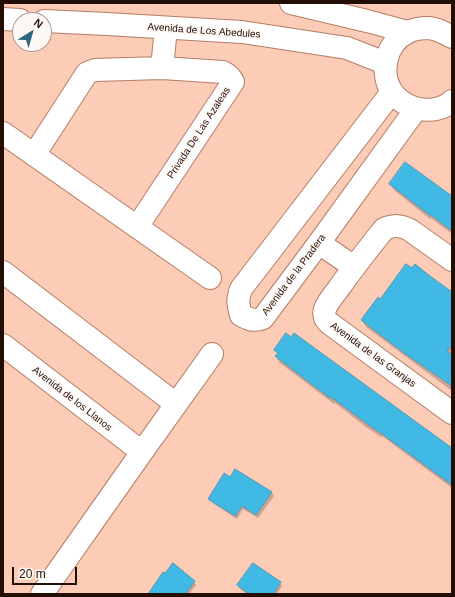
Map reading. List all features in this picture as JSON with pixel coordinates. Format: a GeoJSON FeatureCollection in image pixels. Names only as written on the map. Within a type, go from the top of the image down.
{"type":"FeatureCollection","features":[{"type":"Feature","properties":{"kind":"street"},"geometry":{"type":"LineString","coordinates":[[291,3],[408,32]]}},
{"type":"Feature","properties":{"kind":"street","name":"Avenida de Los Abedules"},"geometry":{"type":"LineString","coordinates":[[52,22],[242,32],[347,48],[385,63]]}},
{"type":"Feature","properties":{"kind":"street"},"geometry":{"type":"LineString","coordinates":[[162,68],[166,28]]}},
{"type":"Feature","properties":{"kind":"street"},"geometry":{"type":"LineString","coordinates":[[452,37],[442,31],[431,28],[408,32],[397,40],[389,50],[385,63],[386,78],[392,92],[402,103],[416,109],[428,110],[439,108],[452,101]]}},
{"type":"Feature","properties":{"kind":"street","name":"Privada De Las Azaleas"},"geometry":{"type":"LineString","coordinates":[[34,155],[88,73],[95,70],[162,68],[222,72],[229,75],[233,82],[137,227]]}},
{"type":"Feature","properties":{"kind":"street","name":"Avenida de la Pradera"},"geometry":{"type":"LineString","coordinates":[[392,92],[241,289],[238,297],[238,306],[242,314],[250,320],[258,320],[263,318],[416,109]]}},
{"type":"Feature","properties":{"kind":"street"},"geometry":{"type":"LineString","coordinates":[[3,133],[210,278]]}},
{"type":"Feature","properties":{"kind":"street","name":"Avenida de las Granjas"},"geometry":{"type":"LineString","coordinates":[[452,260],[410,230],[403,227],[390,226],[384,229],[354,267],[329,301],[324,314],[329,323],[452,413]]}},
{"type":"Feature","properties":{"kind":"street"},"geometry":{"type":"LineString","coordinates":[[319,243],[354,267]]}},
{"type":"Feature","properties":{"kind":"street"},"geometry":{"type":"LineString","coordinates":[[3,272],[176,404]]}},
{"type":"Feature","properties":{"kind":"street","name":"Avenida de los Llanos"},"geometry":{"type":"LineString","coordinates":[[3,346],[142,452]]}},
{"type":"Feature","properties":{"kind":"street"},"geometry":{"type":"LineString","coordinates":[[42,594],[212,354]]}},
{"type":"Feature","properties":{"kind":"building"},"geometry":{"type":"Polygon","coordinates":[[[405,162],[452,196],[452,231],[389,184],[405,162]]]}},
{"type":"Feature","properties":{"kind":"building"},"geometry":{"type":"Polygon","coordinates":[[[406,264],[412,268],[415,264],[452,292],[452,345],[447,351],[452,355],[452,386],[404,353],[361,320],[378,297],[380,299],[406,264]]]}},
{"type":"Feature","properties":{"kind":"building"},"geometry":{"type":"Polygon","coordinates":[[[286,333],[291,337],[294,333],[452,448],[452,485],[331,397],[330,398],[275,356],[278,353],[274,350],[286,333]]]}},
{"type":"Feature","properties":{"kind":"building"},"geometry":{"type":"Polygon","coordinates":[[[235,469],[272,492],[256,515],[242,506],[235,516],[208,499],[224,473],[230,477],[235,469]]]}},
{"type":"Feature","properties":{"kind":"building"},"geometry":{"type":"Polygon","coordinates":[[[173,563],[195,581],[185,594],[148,594],[163,572],[165,573],[173,563]]]}},
{"type":"Feature","properties":{"kind":"building"},"geometry":{"type":"Polygon","coordinates":[[[253,563],[281,582],[273,594],[249,594],[237,585],[253,563]]]}}]}
